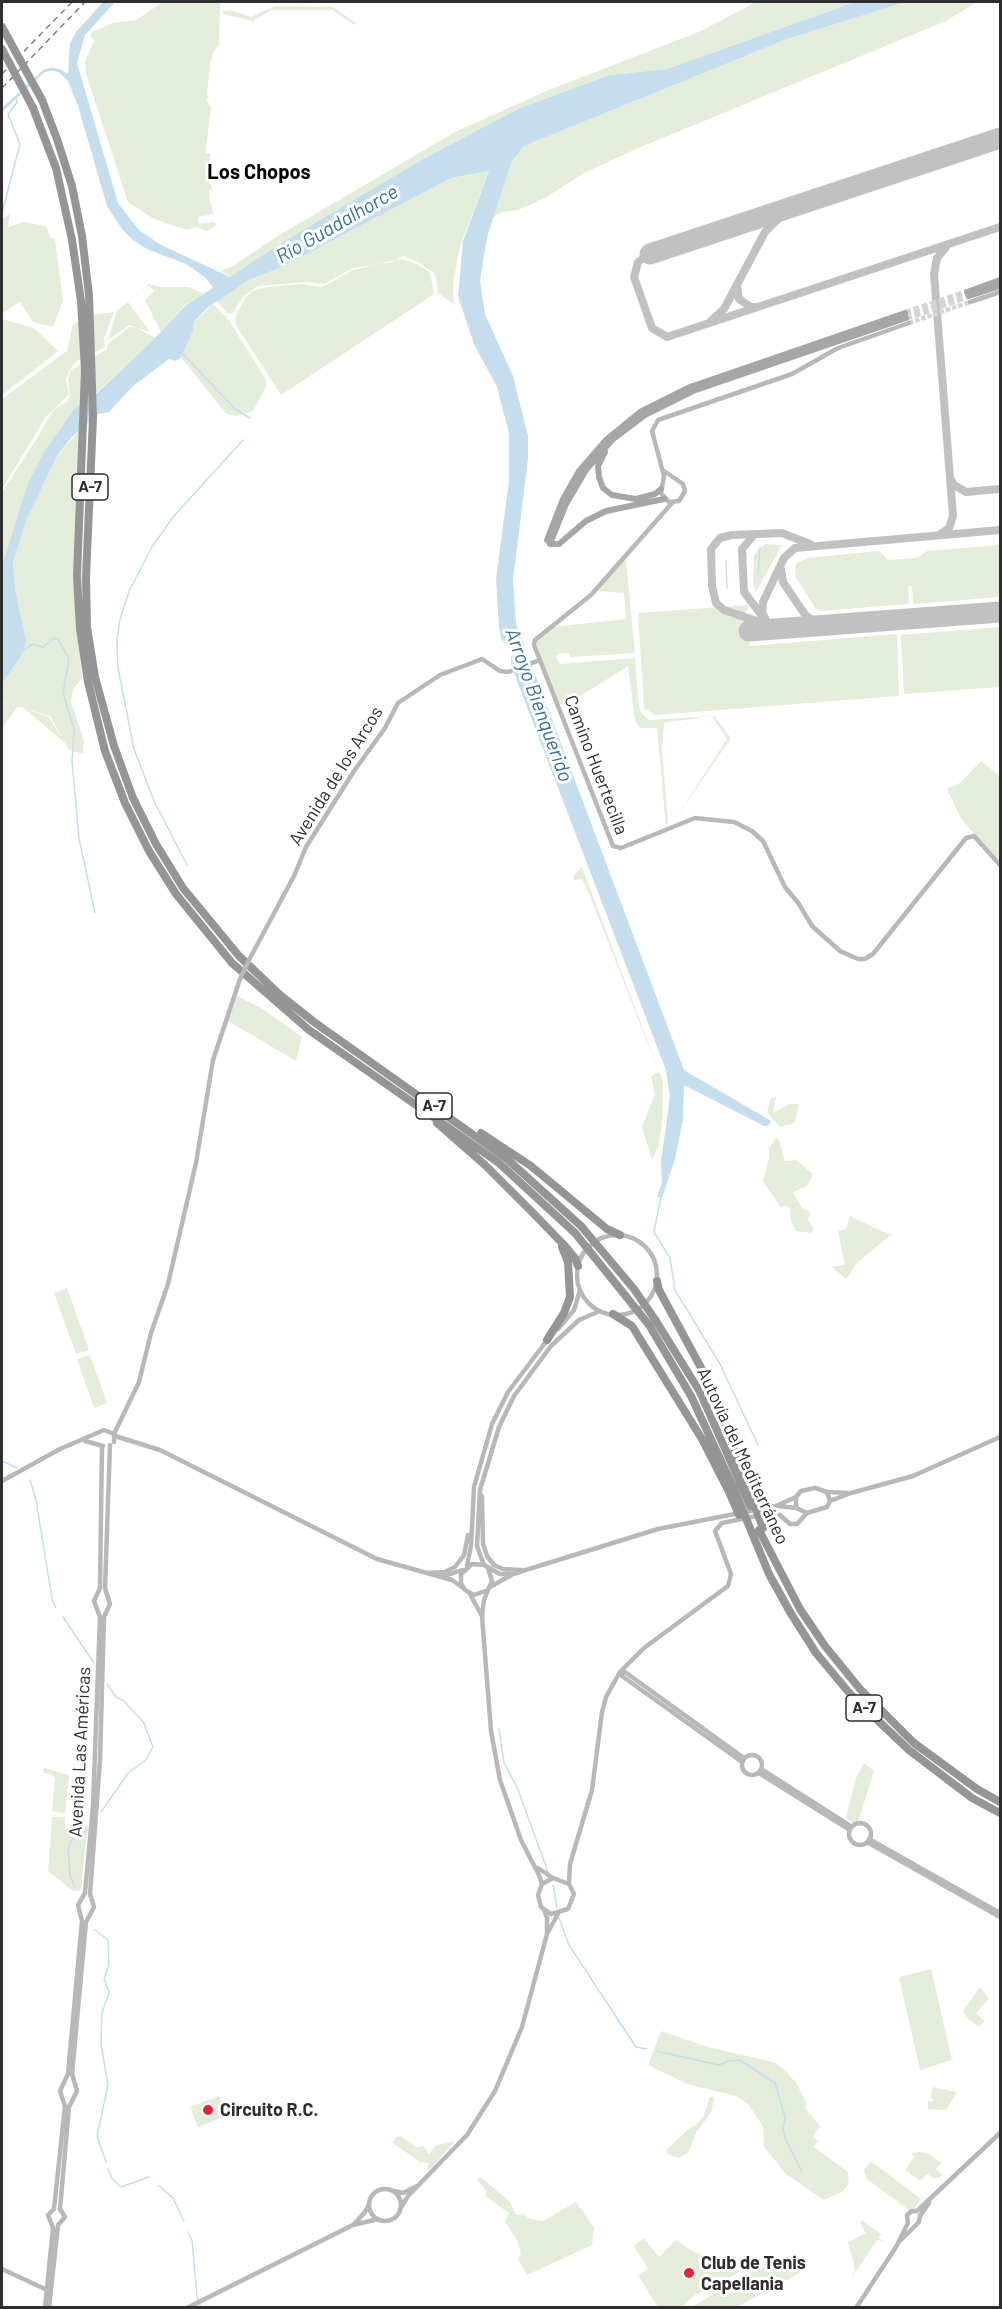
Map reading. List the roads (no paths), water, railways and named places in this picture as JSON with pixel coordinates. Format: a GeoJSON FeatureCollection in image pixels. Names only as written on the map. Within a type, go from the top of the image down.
{"type":"FeatureCollection","features":[{"type":"Feature","properties":{"kind":"highway","name":"Autovía del Mediterráneo"},"geometry":{"type":"LineString","coordinates":[[2,27],[42,100],[57,139],[72,186],[82,236],[89,295],[93,418],[86,577],[87,627],[92,680]]}},
{"type":"Feature","properties":{"kind":"highway","name":"Autovía del Mediterráneo"},"geometry":{"type":"LineString","coordinates":[[2,50],[33,108],[56,168],[72,240],[81,301],[85,406],[77,576],[80,629],[92,680],[114,746],[133,798],[156,844],[183,888],[208,922],[238,956],[280,995],[499,1163],[578,1229],[653,1323],[737,1487],[766,1567],[790,1612],[816,1653],[851,1695],[909,1750],[972,1798],[1000,1813]]}},
{"type":"Feature","properties":{"kind":"highway"},"geometry":{"type":"LineString","coordinates":[[409,1093],[551,1231],[575,1258],[578,1266]]}},
{"type":"Feature","properties":{"kind":"highway"},"geometry":{"type":"LineString","coordinates":[[409,1093],[531,1166],[607,1229],[620,1235]]}},
{"type":"Feature","properties":{"kind":"highway"},"geometry":{"type":"LineString","coordinates":[[547,1340],[564,1313],[570,1297],[568,1262],[551,1231]]}},
{"type":"Feature","properties":{"kind":"highway"},"geometry":{"type":"LineString","coordinates":[[657,1281],[659,1290],[712,1388],[737,1487],[755,1532]]}},
{"type":"Feature","properties":{"kind":"highway"},"geometry":{"type":"LineString","coordinates":[[613,1314],[632,1326],[702,1439],[737,1487]]}},
{"type":"Feature","properties":{"kind":"highway","name":"Autovía del Mediterráneo"},"geometry":{"type":"LineString","coordinates":[[755,1532],[800,1609],[860,1689],[914,1743],[977,1789],[1000,1802]]}},
{"type":"Feature","properties":{"kind":"main road"},"geometry":{"type":"LineString","coordinates":[[969,297],[1000,280]]}},
{"type":"Feature","properties":{"kind":"main road"},"geometry":{"type":"LineString","coordinates":[[969,297],[1000,285]]}},
{"type":"Feature","properties":{"kind":"main road"},"geometry":{"type":"LineString","coordinates":[[550,542],[575,487],[613,440],[645,415],[681,396],[907,318]]}},
{"type":"Feature","properties":{"kind":"main road"},"geometry":{"type":"LineString","coordinates":[[550,542],[563,499],[579,471],[607,439],[640,412],[690,387],[907,318]]}},
{"type":"Feature","properties":{"kind":"main road"},"geometry":{"type":"LineString","coordinates":[[613,440],[598,466],[600,482],[607,491],[617,498],[629,499],[651,496],[662,486]]}},
{"type":"Feature","properties":{"kind":"main road"},"geometry":{"type":"LineString","coordinates":[[550,542],[564,542],[586,521],[606,511],[667,501]]}},
{"type":"Feature","properties":{"kind":"street"},"geometry":{"type":"LineString","coordinates":[[969,297],[1000,292]]}},
{"type":"Feature","properties":{"kind":"street"},"geometry":{"type":"LineString","coordinates":[[663,471],[672,479],[683,484],[685,491],[679,501],[667,501],[662,486],[663,471],[652,438],[654,425],[658,420],[792,374],[838,348],[907,318]]}},
{"type":"Feature","properties":{"kind":"street"},"geometry":{"type":"LineString","coordinates":[[662,486],[672,479]]}},
{"type":"Feature","properties":{"kind":"street","name":"Camino Huertecilla"},"geometry":{"type":"LineString","coordinates":[[667,501],[664,509],[591,595],[537,636],[534,645],[613,846],[621,848],[695,818],[734,822],[753,831],[763,841],[785,887],[799,904],[812,926],[827,942],[852,957],[865,959],[873,954],[966,838],[974,836],[1000,864]]}},
{"type":"Feature","properties":{"kind":"street","name":"Avenida de los Arcos"},"geometry":{"type":"LineString","coordinates":[[113,1434],[120,1426],[139,1382],[151,1333],[168,1284],[188,1199],[213,1060],[240,979],[286,892],[306,847],[354,771],[385,728],[398,703],[440,675],[482,659],[500,671],[510,672],[540,660]]}},
{"type":"Feature","properties":{"kind":"street"},"geometry":{"type":"LineString","coordinates":[[419,1573],[445,1572],[455,1567],[464,1555],[480,1460],[492,1424],[508,1392],[547,1340],[574,1310],[580,1290],[578,1266],[589,1247],[598,1240],[620,1235],[633,1238],[648,1250],[654,1259],[657,1281],[653,1292],[639,1308],[629,1313],[613,1314],[600,1311],[587,1302],[580,1290]]}},
{"type":"Feature","properties":{"kind":"street"},"geometry":{"type":"LineString","coordinates":[[187,2307],[353,2225],[378,2219],[390,2220],[466,2135],[495,2091],[522,2026],[547,1934],[548,1918],[538,1895],[542,1884],[536,1866],[520,1840],[498,1771],[491,1731],[482,1616],[483,1600],[492,1576],[477,1545],[481,1488],[499,1427],[514,1396],[531,1370],[551,1346],[579,1320],[600,1311]]}},
{"type":"Feature","properties":{"kind":"street"},"geometry":{"type":"LineString","coordinates":[[99,1433],[101,1445],[101,1569],[98,1595],[94,1601],[97,1608],[105,1609],[110,1604],[106,1594],[108,1457],[113,1434],[125,1415]]}},
{"type":"Feature","properties":{"kind":"street"},"geometry":{"type":"LineString","coordinates":[[120,1426],[124,1438]]}},
{"type":"Feature","properties":{"kind":"street"},"geometry":{"type":"LineString","coordinates":[[2,1481],[60,1449],[104,1430],[170,1455],[377,1559],[419,1573],[441,1577],[463,1588],[482,1616]]}},
{"type":"Feature","properties":{"kind":"street"},"geometry":{"type":"LineString","coordinates":[[776,1506],[796,1508],[807,1513],[820,1511],[830,1502],[851,1493],[913,1476],[1000,1437]]}},
{"type":"Feature","properties":{"kind":"street"},"geometry":{"type":"LineString","coordinates":[[81,1441],[101,1445],[131,1440]]}},
{"type":"Feature","properties":{"kind":"street"},"geometry":{"type":"LineString","coordinates":[[481,1488],[483,1544],[487,1556],[503,1569],[530,1569]]}},
{"type":"Feature","properties":{"kind":"street"},"geometry":{"type":"LineString","coordinates":[[468,1593],[481,1594],[513,1574],[658,1528],[776,1506],[796,1497],[801,1491],[815,1488],[827,1492],[851,1493]]}},
{"type":"Feature","properties":{"kind":"street"},"geometry":{"type":"LineString","coordinates":[[827,1492],[830,1502]]}},
{"type":"Feature","properties":{"kind":"street"},"geometry":{"type":"LineString","coordinates":[[796,1497],[796,1508]]}},
{"type":"Feature","properties":{"kind":"street"},"geometry":{"type":"LineString","coordinates":[[547,1934],[558,1914],[568,1909],[573,1900],[569,1884],[570,1864],[592,1790],[602,1712],[614,1682],[626,1664],[728,1586],[731,1574],[715,1531],[722,1522],[771,1513],[780,1515],[790,1524],[797,1524],[807,1513]]}},
{"type":"Feature","properties":{"kind":"street"},"geometry":{"type":"LineString","coordinates":[[463,1588],[461,1577],[466,1568],[471,1546],[471,1519]]}},
{"type":"Feature","properties":{"kind":"street"},"geometry":{"type":"LineString","coordinates":[[441,1577],[477,1563],[500,1574],[513,1574]]}},
{"type":"Feature","properties":{"kind":"street"},"geometry":{"type":"LineString","coordinates":[[98,1595],[106,1594]]}},
{"type":"Feature","properties":{"kind":"street","name":"Avenida Las Américas"},"geometry":{"type":"LineString","coordinates":[[82,1898],[86,1889],[96,1755],[100,1617],[97,1608]]}},
{"type":"Feature","properties":{"kind":"street","name":"Avenida Las Américas"},"geometry":{"type":"LineString","coordinates":[[91,1898],[105,1609]]}},
{"type":"Feature","properties":{"kind":"street"},"geometry":{"type":"LineString","coordinates":[[626,1664],[628,1677]]}},
{"type":"Feature","properties":{"kind":"street"},"geometry":{"type":"LineString","coordinates":[[621,1672],[743,1760],[746,1774],[760,1771],[851,1828]]}},
{"type":"Feature","properties":{"kind":"street"},"geometry":{"type":"LineString","coordinates":[[614,1682],[628,1677]]}},
{"type":"Feature","properties":{"kind":"street"},"geometry":{"type":"LineString","coordinates":[[743,1760],[749,1755],[757,1756],[762,1764],[760,1771]]}},
{"type":"Feature","properties":{"kind":"street"},"geometry":{"type":"LineString","coordinates":[[868,1840],[870,1831],[865,1825],[858,1824],[851,1828],[849,1838],[855,1844],[868,1840],[1000,1915]]}},
{"type":"Feature","properties":{"kind":"street"},"geometry":{"type":"LineString","coordinates":[[560,1878],[570,1864]]}},
{"type":"Feature","properties":{"kind":"street"},"geometry":{"type":"LineString","coordinates":[[536,1866],[553,1878]]}},
{"type":"Feature","properties":{"kind":"street"},"geometry":{"type":"LineString","coordinates":[[542,1884],[553,1878],[560,1878],[569,1884]]}},
{"type":"Feature","properties":{"kind":"street"},"geometry":{"type":"LineString","coordinates":[[47,2307],[47,2290],[55,2224],[65,2217],[57,2209],[64,2098],[60,2091],[65,2083],[82,1921],[78,1905],[82,1898],[91,1898],[94,1907],[86,1922],[73,2083],[77,2091],[71,2098],[57,2209],[48,2215],[55,2224],[47,2307]]}},
{"type":"Feature","properties":{"kind":"street"},"geometry":{"type":"LineString","coordinates":[[544,1910],[558,1914]]}},
{"type":"Feature","properties":{"kind":"street"},"geometry":{"type":"LineString","coordinates":[[80,1911],[90,1913]]}},
{"type":"Feature","properties":{"kind":"street"},"geometry":{"type":"LineString","coordinates":[[65,2083],[73,2083]]}},
{"type":"Feature","properties":{"kind":"street"},"geometry":{"type":"LineString","coordinates":[[64,2098],[71,2098]]}},
{"type":"Feature","properties":{"kind":"street"},"geometry":{"type":"LineString","coordinates":[[856,2307],[910,2224],[908,2213],[918,2213],[1000,2135]]}},
{"type":"Feature","properties":{"kind":"street"},"geometry":{"type":"LineString","coordinates":[[353,2225],[380,2190],[403,2193],[419,2185]]}},
{"type":"Feature","properties":{"kind":"street"},"geometry":{"type":"LineString","coordinates":[[393,2191],[400,2199],[400,2209]]}},
{"type":"Feature","properties":{"kind":"street"},"geometry":{"type":"LineString","coordinates":[[369,2202],[371,2212],[378,2219]]}},
{"type":"Feature","properties":{"kind":"street"},"geometry":{"type":"LineString","coordinates":[[910,2224],[919,2222],[918,2213]]}},
{"type":"Feature","properties":{"kind":"street"},"geometry":{"type":"LineString","coordinates":[[2,2269],[47,2290]]}},
{"type":"Feature","properties":{"kind":"water"},"geometry":{"type":"Polygon","coordinates":[[[103,2],[115,2],[85,35],[77,63],[118,203],[139,230],[161,245],[230,277],[286,240],[423,159],[520,108],[610,75],[667,69],[855,2],[906,2],[787,39],[524,146],[512,161],[487,237],[480,281],[485,314],[513,376],[528,436],[528,459],[513,580],[516,624],[684,1070],[771,1121],[768,1126],[764,1126],[684,1085],[683,1119],[675,1159],[662,1198],[657,1197],[662,1182],[661,1161],[670,1098],[666,1070],[511,665],[511,657],[519,649],[510,649],[501,638],[499,627],[496,579],[509,481],[509,433],[497,387],[474,344],[458,296],[463,241],[489,171],[451,178],[282,267],[249,280],[207,308],[194,322],[193,331],[181,357],[176,361],[169,359],[133,386],[109,412],[98,414],[72,437],[58,454],[27,519],[13,562],[15,589],[26,640],[23,653],[2,684],[2,566],[27,485],[45,450],[74,409],[96,394],[185,306],[213,288],[206,278],[186,264],[147,249],[133,240],[122,229],[107,206],[78,106],[68,81],[58,71],[58,68],[68,74],[70,43],[77,31],[103,2]]]}},
{"type":"Feature","properties":{"kind":"waterway"},"geometry":{"type":"LineString","coordinates":[[2,110],[44,71],[52,69],[60,71]]}},
{"type":"Feature","properties":{"kind":"waterway"},"geometry":{"type":"LineString","coordinates":[[2,213],[20,144],[8,114],[17,102],[16,98]]}},
{"type":"Feature","properties":{"kind":"waterway"},"geometry":{"type":"LineString","coordinates":[[183,354],[235,409],[250,418]]}},
{"type":"Feature","properties":{"kind":"waterway"},"geometry":{"type":"LineString","coordinates":[[187,865],[154,801],[134,749],[118,668],[117,641],[120,619],[130,589],[152,547],[173,517],[243,440]]}},
{"type":"Feature","properties":{"kind":"waterway"},"geometry":{"type":"LineString","coordinates":[[758,574],[760,548]]}},
{"type":"Feature","properties":{"kind":"waterway"},"geometry":{"type":"LineString","coordinates":[[726,561],[727,588]]}},
{"type":"Feature","properties":{"kind":"waterway"},"geometry":{"type":"LineString","coordinates":[[22,651],[33,644],[43,647],[54,638],[58,639],[69,659],[63,693],[74,729],[72,761],[79,838],[95,913]]}},
{"type":"Feature","properties":{"kind":"waterway"},"geometry":{"type":"LineString","coordinates":[[661,1197],[654,1232],[670,1258],[675,1290],[720,1364],[758,1445]]}},
{"type":"Feature","properties":{"kind":"waterway"},"geometry":{"type":"LineString","coordinates":[[2,1461],[17,1468]]}},
{"type":"Feature","properties":{"kind":"waterway"},"geometry":{"type":"LineString","coordinates":[[30,1480],[36,1500],[52,1599],[56,1608]]}},
{"type":"Feature","properties":{"kind":"waterway"},"geometry":{"type":"LineString","coordinates":[[63,1617],[94,1663]]}},
{"type":"Feature","properties":{"kind":"waterway"},"geometry":{"type":"LineString","coordinates":[[101,1812],[128,1773],[145,1761],[153,1747],[144,1723],[124,1701],[116,1697],[107,1684]]}},
{"type":"Feature","properties":{"kind":"waterway"},"geometry":{"type":"LineString","coordinates":[[499,1729],[504,1763],[517,1787],[548,1872]]}},
{"type":"Feature","properties":{"kind":"waterway"},"geometry":{"type":"LineString","coordinates":[[75,1886],[70,1876],[68,1849],[72,1840],[88,1829]]}},
{"type":"Feature","properties":{"kind":"waterway"},"geometry":{"type":"LineString","coordinates":[[553,1885],[557,1908]]}},
{"type":"Feature","properties":{"kind":"waterway"},"geometry":{"type":"LineString","coordinates":[[559,1918],[569,1945],[636,2047],[647,2049]]}},
{"type":"Feature","properties":{"kind":"waterway"},"geometry":{"type":"LineString","coordinates":[[95,1930],[108,1940],[109,1965],[104,1979],[109,1992],[102,2013],[101,2044],[108,2085],[97,2136],[106,2162]]}},
{"type":"Feature","properties":{"kind":"waterway"},"geometry":{"type":"LineString","coordinates":[[656,2051],[719,2065],[729,2061]]}},
{"type":"Feature","properties":{"kind":"waterway"},"geometry":{"type":"LineString","coordinates":[[731,2061],[740,2060],[775,2083],[785,2117],[783,2130],[786,2140],[802,2172]]}},
{"type":"Feature","properties":{"kind":"waterway"},"geometry":{"type":"LineString","coordinates":[[108,2169],[112,2179],[121,2187],[149,2177]]}},
{"type":"Feature","properties":{"kind":"waterway"},"geometry":{"type":"LineString","coordinates":[[159,2186],[173,2198],[184,2221]]}},
{"type":"Feature","properties":{"kind":"waterway"},"geometry":{"type":"LineString","coordinates":[[188,2232],[192,2240],[197,2297],[201,2308]]}},
{"type":"Feature","properties":{"kind":"tunnel"},"geometry":{"type":"LineString","coordinates":[[905,313],[967,292]]}},
{"type":"Feature","properties":{"kind":"tunnel"},"geometry":{"type":"LineString","coordinates":[[906,318],[969,296]]}},
{"type":"Feature","properties":{"kind":"tunnel"},"geometry":{"type":"LineString","coordinates":[[909,323],[970,302]]}},
{"type":"Feature","properties":{"kind":"railway"},"geometry":{"type":"LineString","coordinates":[[2,74],[72,2]]}},
{"type":"Feature","properties":{"kind":"railway"},"geometry":{"type":"LineString","coordinates":[[2,88],[85,2]]}},
{"type":"Feature","properties":{"kind":"place","name":"Circuito R.C."},"geometry":{"type":"Point","coordinates":[208,2110]}},
{"type":"Feature","properties":{"kind":"place","name":"Club de Tenis Capellania"},"geometry":{"type":"Point","coordinates":[689,2273]}},
{"type":"Feature","properties":{"kind":"district","name":"Los Chopos"},"geometry":{"type":"Point","coordinates":[259,172]}},
{"type":"Feature","properties":{"kind":"water label","name":"Río Guadalhorce"},"geometry":{"type":"Point","coordinates":[337,224]}},
{"type":"Feature","properties":{"kind":"water label","name":"Arroyo Bienquerido"},"geometry":{"type":"Point","coordinates":[539,705]}}]}
